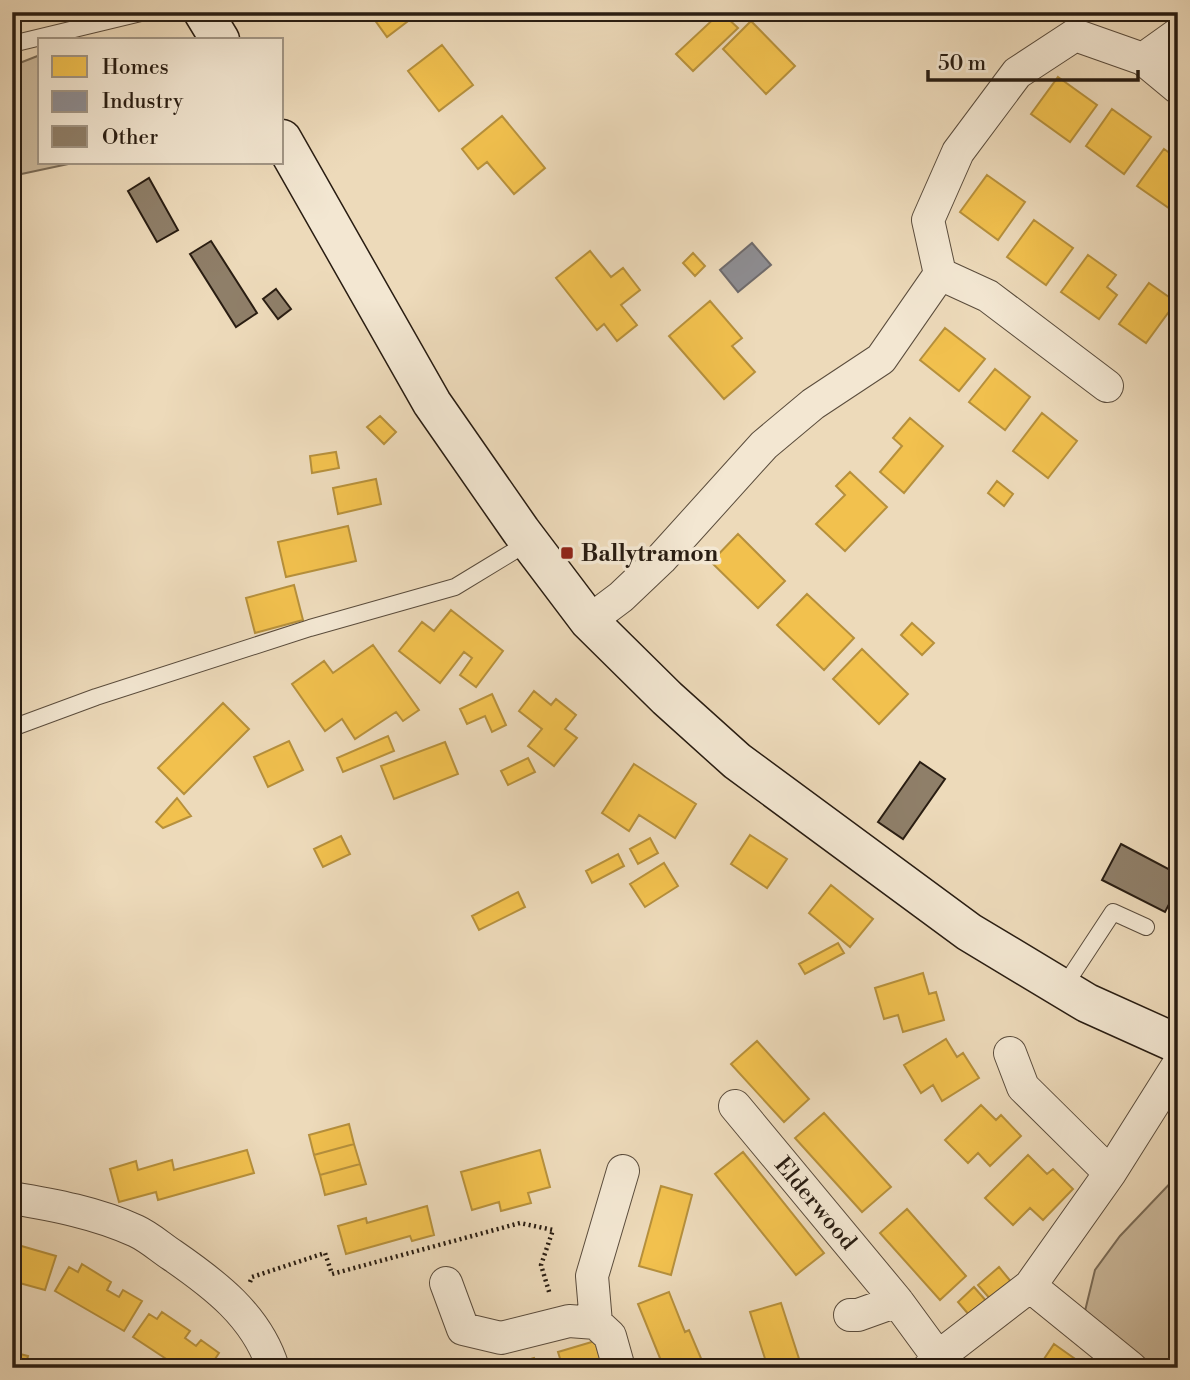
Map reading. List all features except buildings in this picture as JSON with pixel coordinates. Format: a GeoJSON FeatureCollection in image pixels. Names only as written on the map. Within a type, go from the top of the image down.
{"type":"FeatureCollection","features":[{"type":"Feature","properties":{"kind":"main road"},"geometry":{"type":"LineString","coordinates":[[203,12],[219,38]]}},
{"type":"Feature","properties":{"kind":"main road"},"geometry":{"type":"LineString","coordinates":[[284,143],[432,403],[529,542],[589,621],[667,698],[737,761],[969,932],[1087,1003],[1178,1044]]}},
{"type":"Feature","properties":{"kind":"street"},"geometry":{"type":"LineString","coordinates":[[1143,59],[1178,34]]}},
{"type":"Feature","properties":{"kind":"street"},"geometry":{"type":"LineString","coordinates":[[589,621],[621,597],[662,559],[764,445],[813,404],[881,359],[940,274],[928,220],[958,152],[1017,74],[1075,35],[1143,59],[1178,88]]}},
{"type":"Feature","properties":{"kind":"street"},"geometry":{"type":"LineString","coordinates":[[940,274],[988,296],[1107,386]]}},
{"type":"Feature","properties":{"kind":"street"},"geometry":{"type":"LineString","coordinates":[[1010,1053],[1023,1087],[1110,1173]]}},
{"type":"Feature","properties":{"kind":"street","name":"Elderwood"},"geometry":{"type":"LineString","coordinates":[[735,1105],[897,1301],[933,1362],[1030,1286],[1110,1173],[1178,1065]]}},
{"type":"Feature","properties":{"kind":"street"},"geometry":{"type":"LineString","coordinates":[[596,1323],[592,1276],[624,1171]]}},
{"type":"Feature","properties":{"kind":"street"},"geometry":{"type":"LineString","coordinates":[[12,1198],[76,1209],[137,1231],[213,1283],[238,1308],[258,1336],[274,1368]]}},
{"type":"Feature","properties":{"kind":"street"},"geometry":{"type":"LineString","coordinates":[[446,1283],[463,1329],[501,1338],[569,1321],[596,1323],[610,1336],[619,1368]]}},
{"type":"Feature","properties":{"kind":"street"},"geometry":{"type":"LineString","coordinates":[[1030,1286],[1131,1368]]}},
{"type":"Feature","properties":{"kind":"street"},"geometry":{"type":"LineString","coordinates":[[850,1315],[858,1315],[897,1301]]}},
{"type":"Feature","properties":{"kind":"lane"},"geometry":{"type":"LineString","coordinates":[[12,44],[145,12]]}},
{"type":"Feature","properties":{"kind":"lane"},"geometry":{"type":"LineString","coordinates":[[12,728],[96,697],[297,632],[455,587],[529,542]]}},
{"type":"Feature","properties":{"kind":"lane"},"geometry":{"type":"LineString","coordinates":[[1063,988],[1113,912],[1146,927]]}},
{"type":"Feature","properties":{"kind":"path"},"geometry":{"type":"LineString","coordinates":[[238,1308],[252,1277],[326,1253],[332,1274],[520,1223],[553,1230],[541,1265],[559,1324]]}},
{"type":"Feature","properties":{"kind":"shaded area"},"geometry":{"type":"Polygon","coordinates":[[[38,56],[38,164],[68,164],[12,176],[12,66],[38,56]]]}},
{"type":"Feature","properties":{"kind":"shaded area"},"geometry":{"type":"Polygon","coordinates":[[[1178,1175],[1178,1368],[1158,1368],[1115,1338],[1085,1311],[1095,1270],[1120,1236],[1178,1175]]]}},
{"type":"Feature","properties":{"kind":"place","name":"Ballytramon"},"geometry":{"type":"Point","coordinates":[567,553]}}]}
